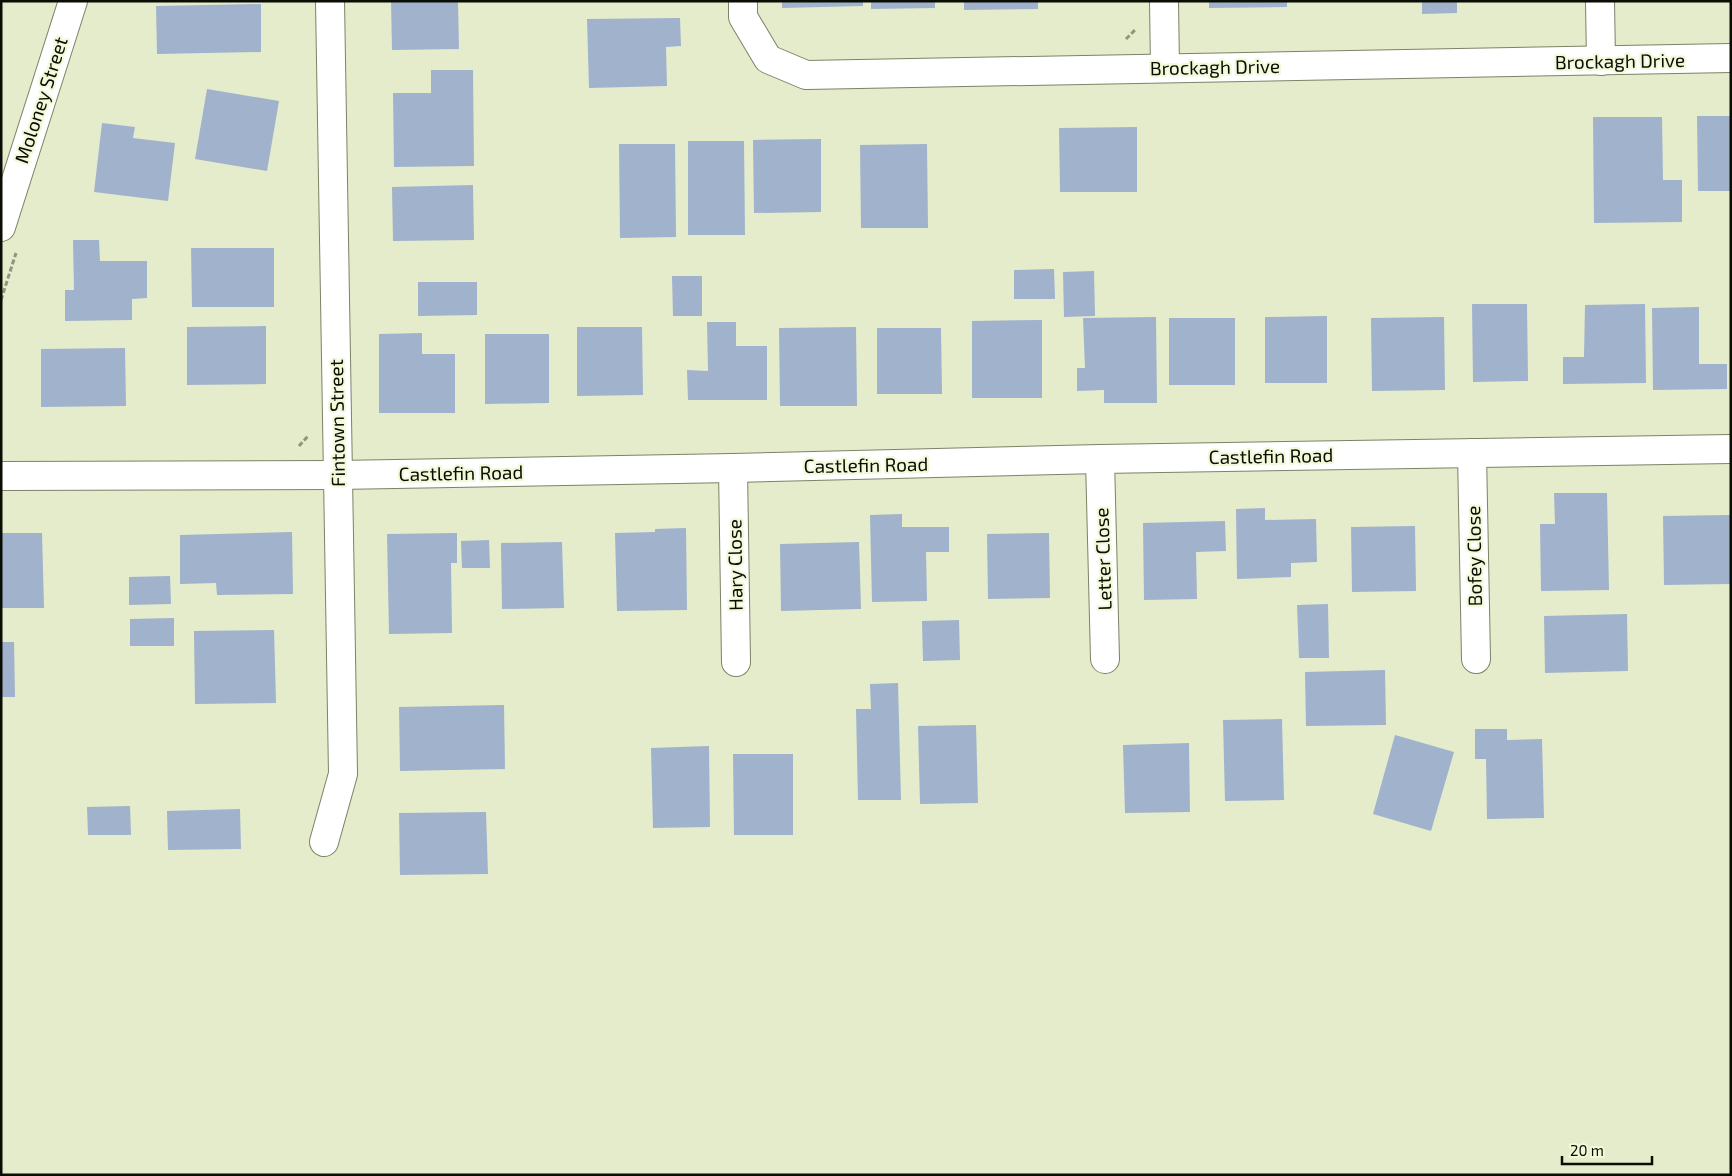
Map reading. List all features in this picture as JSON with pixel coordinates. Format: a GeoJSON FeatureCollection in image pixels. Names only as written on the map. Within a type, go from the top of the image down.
{"type":"FeatureCollection","features":[{"type":"Feature","properties":{"kind":"street","name":"Moloney Street"},"geometry":{"type":"LineString","coordinates":[[1,227],[72,1]]}},
{"type":"Feature","properties":{"kind":"street","name":"Fintown Street"},"geometry":{"type":"LineString","coordinates":[[324,842],[343,774],[330,1]]}},
{"type":"Feature","properties":{"kind":"street","name":"Brockagh Drive"},"geometry":{"type":"LineString","coordinates":[[743,1],[743,16],[768,59],[806,75],[1731,58]]}},
{"type":"Feature","properties":{"kind":"street"},"geometry":{"type":"LineString","coordinates":[[1164,1],[1165,68]]}},
{"type":"Feature","properties":{"kind":"street"},"geometry":{"type":"LineString","coordinates":[[1600,1],[1601,61]]}},
{"type":"Feature","properties":{"kind":"street","name":"Castlefin Road"},"geometry":{"type":"LineString","coordinates":[[1,476],[338,474],[733,468],[1100,459],[1731,449]]}},
{"type":"Feature","properties":{"kind":"street","name":"Bofey Close"},"geometry":{"type":"LineString","coordinates":[[1472,453],[1476,659]]}},
{"type":"Feature","properties":{"kind":"street","name":"Letter Close"},"geometry":{"type":"LineString","coordinates":[[1100,459],[1105,659]]}},
{"type":"Feature","properties":{"kind":"street","name":"Hary Close"},"geometry":{"type":"LineString","coordinates":[[733,468],[736,662]]}},
{"type":"Feature","properties":{"kind":"path"},"geometry":{"type":"LineString","coordinates":[[1122,44],[1138,26]]}},
{"type":"Feature","properties":{"kind":"building"},"geometry":{"type":"Polygon","coordinates":[[[391,1],[458,1],[459,49],[392,50],[391,1]]]}},
{"type":"Feature","properties":{"kind":"building"},"geometry":{"type":"Polygon","coordinates":[[[782,1],[863,1],[863,6],[782,8],[782,1]]]}},
{"type":"Feature","properties":{"kind":"building"},"geometry":{"type":"Polygon","coordinates":[[[871,1],[935,1],[935,8],[871,9],[871,1]]]}},
{"type":"Feature","properties":{"kind":"building"},"geometry":{"type":"Polygon","coordinates":[[[964,1],[1038,1],[1038,9],[964,10],[964,1]]]}},
{"type":"Feature","properties":{"kind":"building"},"geometry":{"type":"Polygon","coordinates":[[[1209,1],[1287,1],[1287,7],[1209,8],[1209,1]]]}},
{"type":"Feature","properties":{"kind":"building"},"geometry":{"type":"Polygon","coordinates":[[[1422,1],[1457,1],[1457,13],[1422,14],[1422,1]]]}},
{"type":"Feature","properties":{"kind":"building"},"geometry":{"type":"Polygon","coordinates":[[[261,4],[261,52],[157,54],[156,6],[261,4]]]}},
{"type":"Feature","properties":{"kind":"building"},"geometry":{"type":"Polygon","coordinates":[[[680,18],[681,46],[666,47],[667,86],[589,88],[587,19],[680,18]]]}},
{"type":"Feature","properties":{"kind":"building"},"geometry":{"type":"Polygon","coordinates":[[[431,70],[473,70],[474,166],[394,167],[393,93],[431,93],[431,70]]]}},
{"type":"Feature","properties":{"kind":"building"},"geometry":{"type":"Polygon","coordinates":[[[207,89],[279,101],[267,171],[195,159],[207,89]]]}},
{"type":"Feature","properties":{"kind":"building"},"geometry":{"type":"Polygon","coordinates":[[[1697,116],[1731,116],[1731,191],[1698,191],[1697,116]]]}},
{"type":"Feature","properties":{"kind":"building"},"geometry":{"type":"Polygon","coordinates":[[[1593,117],[1662,117],[1663,180],[1682,180],[1682,222],[1594,223],[1593,117]]]}},
{"type":"Feature","properties":{"kind":"building"},"geometry":{"type":"Polygon","coordinates":[[[102,123],[135,127],[133,138],[175,143],[168,201],[94,192],[102,123]]]}},
{"type":"Feature","properties":{"kind":"building"},"geometry":{"type":"Polygon","coordinates":[[[1137,127],[1137,192],[1060,192],[1059,128],[1137,127]]]}},
{"type":"Feature","properties":{"kind":"building"},"geometry":{"type":"Polygon","coordinates":[[[821,139],[821,212],[754,213],[753,140],[821,139]]]}},
{"type":"Feature","properties":{"kind":"building"},"geometry":{"type":"Polygon","coordinates":[[[688,141],[744,141],[745,235],[688,235],[688,141]]]}},
{"type":"Feature","properties":{"kind":"building"},"geometry":{"type":"Polygon","coordinates":[[[619,144],[675,144],[676,237],[620,238],[619,144]]]}},
{"type":"Feature","properties":{"kind":"building"},"geometry":{"type":"Polygon","coordinates":[[[927,144],[928,228],[861,228],[860,145],[927,144]]]}},
{"type":"Feature","properties":{"kind":"building"},"geometry":{"type":"Polygon","coordinates":[[[473,185],[474,240],[393,241],[392,187],[473,185]]]}},
{"type":"Feature","properties":{"kind":"building"},"geometry":{"type":"Polygon","coordinates":[[[73,240],[99,240],[100,261],[147,261],[147,298],[132,299],[132,320],[65,321],[65,290],[74,290],[73,240]]]}},
{"type":"Feature","properties":{"kind":"building"},"geometry":{"type":"Polygon","coordinates":[[[191,248],[274,248],[274,307],[192,307],[191,248]]]}},
{"type":"Feature","properties":{"kind":"building"},"geometry":{"type":"Polygon","coordinates":[[[1054,269],[1055,299],[1014,299],[1014,270],[1054,269]]]}},
{"type":"Feature","properties":{"kind":"building"},"geometry":{"type":"Polygon","coordinates":[[[1094,271],[1095,316],[1064,317],[1063,272],[1094,271]]]}},
{"type":"Feature","properties":{"kind":"building"},"geometry":{"type":"Polygon","coordinates":[[[672,276],[702,276],[702,316],[673,316],[672,276]]]}},
{"type":"Feature","properties":{"kind":"building"},"geometry":{"type":"Polygon","coordinates":[[[418,282],[477,282],[477,315],[418,316],[418,282]]]}},
{"type":"Feature","properties":{"kind":"building"},"geometry":{"type":"Polygon","coordinates":[[[1472,304],[1527,304],[1528,381],[1473,382],[1472,304]]]}},
{"type":"Feature","properties":{"kind":"building"},"geometry":{"type":"Polygon","coordinates":[[[1645,304],[1646,383],[1563,384],[1563,357],[1584,357],[1585,305],[1645,304]]]}},
{"type":"Feature","properties":{"kind":"building"},"geometry":{"type":"Polygon","coordinates":[[[1699,307],[1699,364],[1727,364],[1727,389],[1653,390],[1652,308],[1699,307]]]}},
{"type":"Feature","properties":{"kind":"building"},"geometry":{"type":"Polygon","coordinates":[[[1327,316],[1327,383],[1265,383],[1265,317],[1327,316]]]}},
{"type":"Feature","properties":{"kind":"building"},"geometry":{"type":"Polygon","coordinates":[[[1156,317],[1157,403],[1104,403],[1104,390],[1077,391],[1077,368],[1085,368],[1083,318],[1156,317]]]}},
{"type":"Feature","properties":{"kind":"building"},"geometry":{"type":"Polygon","coordinates":[[[1444,317],[1445,390],[1372,391],[1371,318],[1444,317]]]}},
{"type":"Feature","properties":{"kind":"building"},"geometry":{"type":"Polygon","coordinates":[[[1169,318],[1235,318],[1235,385],[1169,385],[1169,318]]]}},
{"type":"Feature","properties":{"kind":"building"},"geometry":{"type":"Polygon","coordinates":[[[1042,320],[1042,398],[972,398],[972,321],[1042,320]]]}},
{"type":"Feature","properties":{"kind":"building"},"geometry":{"type":"Polygon","coordinates":[[[707,322],[736,322],[736,346],[767,346],[767,400],[688,400],[687,370],[708,371],[707,322]]]}},
{"type":"Feature","properties":{"kind":"building"},"geometry":{"type":"Polygon","coordinates":[[[266,326],[266,384],[187,385],[187,327],[266,326]]]}},
{"type":"Feature","properties":{"kind":"building"},"geometry":{"type":"Polygon","coordinates":[[[577,327],[642,327],[643,395],[577,396],[577,327]]]}},
{"type":"Feature","properties":{"kind":"building"},"geometry":{"type":"Polygon","coordinates":[[[856,327],[857,406],[780,406],[779,328],[856,327]]]}},
{"type":"Feature","properties":{"kind":"building"},"geometry":{"type":"Polygon","coordinates":[[[877,328],[941,328],[942,394],[877,394],[877,328]]]}},
{"type":"Feature","properties":{"kind":"building"},"geometry":{"type":"Polygon","coordinates":[[[422,333],[422,354],[455,354],[455,413],[379,413],[379,334],[422,333]]]}},
{"type":"Feature","properties":{"kind":"building"},"geometry":{"type":"Polygon","coordinates":[[[485,334],[549,334],[549,403],[485,404],[485,334]]]}},
{"type":"Feature","properties":{"kind":"building"},"geometry":{"type":"Polygon","coordinates":[[[125,348],[126,406],[41,407],[41,349],[125,348]]]}},
{"type":"Feature","properties":{"kind":"building"},"geometry":{"type":"Polygon","coordinates":[[[1554,493],[1607,493],[1609,590],[1541,591],[1540,524],[1555,524],[1554,493]]]}},
{"type":"Feature","properties":{"kind":"building"},"geometry":{"type":"Polygon","coordinates":[[[1265,508],[1265,520],[1316,519],[1317,562],[1291,563],[1291,577],[1237,579],[1236,509],[1265,508]]]}},
{"type":"Feature","properties":{"kind":"building"},"geometry":{"type":"Polygon","coordinates":[[[902,514],[902,527],[949,527],[949,552],[926,552],[927,601],[872,602],[870,515],[902,514]]]}},
{"type":"Feature","properties":{"kind":"building"},"geometry":{"type":"Polygon","coordinates":[[[1730,515],[1731,584],[1664,585],[1663,516],[1730,515]]]}},
{"type":"Feature","properties":{"kind":"building"},"geometry":{"type":"Polygon","coordinates":[[[1225,521],[1226,551],[1196,552],[1197,599],[1144,600],[1143,523],[1225,521]]]}},
{"type":"Feature","properties":{"kind":"building"},"geometry":{"type":"Polygon","coordinates":[[[1415,526],[1416,591],[1352,592],[1351,527],[1415,526]]]}},
{"type":"Feature","properties":{"kind":"building"},"geometry":{"type":"Polygon","coordinates":[[[686,528],[687,610],[617,611],[615,533],[655,532],[655,529],[686,528]]]}},
{"type":"Feature","properties":{"kind":"building"},"geometry":{"type":"Polygon","coordinates":[[[292,532],[293,594],[217,595],[216,583],[180,584],[180,535],[292,532]]]}},
{"type":"Feature","properties":{"kind":"building"},"geometry":{"type":"Polygon","coordinates":[[[1,533],[42,533],[44,608],[1,608],[1,533]]]}},
{"type":"Feature","properties":{"kind":"building"},"geometry":{"type":"Polygon","coordinates":[[[457,533],[457,563],[451,563],[452,633],[389,634],[387,534],[457,533]]]}},
{"type":"Feature","properties":{"kind":"building"},"geometry":{"type":"Polygon","coordinates":[[[1049,533],[1050,598],[988,599],[987,534],[1049,533]]]}},
{"type":"Feature","properties":{"kind":"building"},"geometry":{"type":"Polygon","coordinates":[[[489,540],[490,568],[462,568],[461,541],[489,540]]]}},
{"type":"Feature","properties":{"kind":"building"},"geometry":{"type":"Polygon","coordinates":[[[562,542],[564,608],[502,609],[501,543],[562,542]]]}},
{"type":"Feature","properties":{"kind":"building"},"geometry":{"type":"Polygon","coordinates":[[[859,542],[861,609],[781,611],[780,544],[859,542]]]}},
{"type":"Feature","properties":{"kind":"building"},"geometry":{"type":"Polygon","coordinates":[[[170,576],[171,604],[129,605],[129,577],[170,576]]]}},
{"type":"Feature","properties":{"kind":"building"},"geometry":{"type":"Polygon","coordinates":[[[1328,604],[1329,658],[1299,658],[1297,605],[1328,604]]]}},
{"type":"Feature","properties":{"kind":"building"},"geometry":{"type":"Polygon","coordinates":[[[1627,614],[1628,671],[1545,673],[1544,616],[1627,614]]]}},
{"type":"Feature","properties":{"kind":"building"},"geometry":{"type":"Polygon","coordinates":[[[174,618],[174,646],[130,646],[130,619],[174,618]]]}},
{"type":"Feature","properties":{"kind":"building"},"geometry":{"type":"Polygon","coordinates":[[[959,620],[960,660],[923,661],[922,621],[959,620]]]}},
{"type":"Feature","properties":{"kind":"building"},"geometry":{"type":"Polygon","coordinates":[[[274,630],[276,703],[195,704],[194,631],[274,630]]]}},
{"type":"Feature","properties":{"kind":"building"},"geometry":{"type":"Polygon","coordinates":[[[1,642],[14,642],[15,697],[1,697],[1,642]]]}},
{"type":"Feature","properties":{"kind":"building"},"geometry":{"type":"Polygon","coordinates":[[[1385,670],[1386,725],[1306,726],[1305,672],[1385,670]]]}},
{"type":"Feature","properties":{"kind":"building"},"geometry":{"type":"Polygon","coordinates":[[[898,683],[901,800],[858,800],[856,709],[871,709],[870,684],[898,683]]]}},
{"type":"Feature","properties":{"kind":"building"},"geometry":{"type":"Polygon","coordinates":[[[504,705],[505,769],[400,771],[399,707],[504,705]]]}},
{"type":"Feature","properties":{"kind":"building"},"geometry":{"type":"Polygon","coordinates":[[[1282,719],[1284,800],[1225,801],[1223,720],[1282,719]]]}},
{"type":"Feature","properties":{"kind":"building"},"geometry":{"type":"Polygon","coordinates":[[[976,725],[978,803],[920,804],[918,726],[976,725]]]}},
{"type":"Feature","properties":{"kind":"building"},"geometry":{"type":"Polygon","coordinates":[[[1475,729],[1507,729],[1507,740],[1542,739],[1544,818],[1487,819],[1486,759],[1475,759],[1475,729]]]}},
{"type":"Feature","properties":{"kind":"building"},"geometry":{"type":"Polygon","coordinates":[[[1395,735],[1454,752],[1431,831],[1373,814],[1395,735]]]}},
{"type":"Feature","properties":{"kind":"building"},"geometry":{"type":"Polygon","coordinates":[[[1189,743],[1190,812],[1125,813],[1123,745],[1189,743]]]}},
{"type":"Feature","properties":{"kind":"building"},"geometry":{"type":"Polygon","coordinates":[[[709,746],[710,827],[653,828],[651,748],[709,746]]]}},
{"type":"Feature","properties":{"kind":"building"},"geometry":{"type":"Polygon","coordinates":[[[733,754],[793,754],[793,835],[734,835],[733,754]]]}},
{"type":"Feature","properties":{"kind":"building"},"geometry":{"type":"Polygon","coordinates":[[[130,806],[131,835],[88,835],[87,807],[130,806]]]}},
{"type":"Feature","properties":{"kind":"building"},"geometry":{"type":"Polygon","coordinates":[[[240,809],[241,849],[168,850],[167,811],[240,809]]]}},
{"type":"Feature","properties":{"kind":"building"},"geometry":{"type":"Polygon","coordinates":[[[486,812],[488,874],[400,875],[399,813],[486,812]]]}}]}
